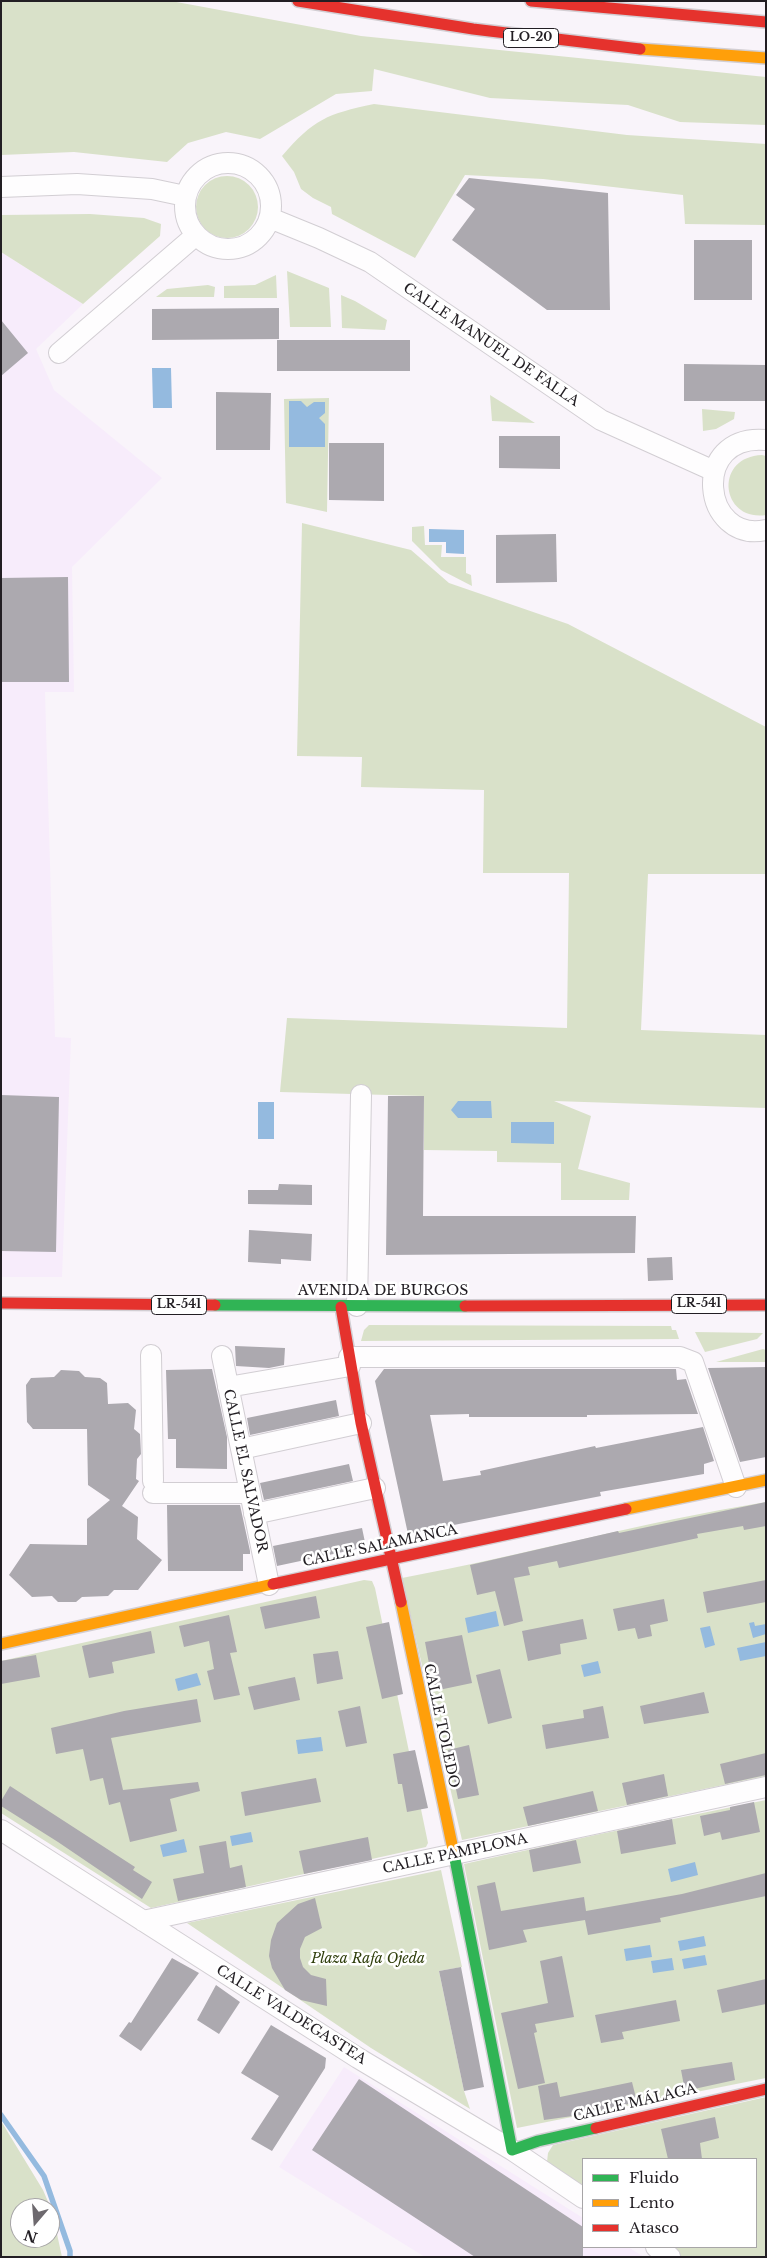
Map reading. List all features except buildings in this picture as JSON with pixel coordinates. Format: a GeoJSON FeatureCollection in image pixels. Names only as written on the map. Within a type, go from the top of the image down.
{"type":"FeatureCollection","features":[{"type":"Feature","properties":{"kind":"main road","name":"LO-20"},"geometry":{"type":"LineString","coordinates":[[298,1],[391,18],[540,40],[766,58]]}},
{"type":"Feature","properties":{"kind":"main road"},"geometry":{"type":"LineString","coordinates":[[532,1],[766,22]]}},
{"type":"Feature","properties":{"kind":"main road","name":"AVENIDA DE BURGOS"},"geometry":{"type":"LineString","coordinates":[[1,1303],[349,1306],[766,1305]]}},
{"type":"Feature","properties":{"kind":"main road","name":"CALLE TOLEDO"},"geometry":{"type":"LineString","coordinates":[[349,1306],[350,1361],[361,1424],[392,1559],[462,1890],[512,2150]]}},
{"type":"Feature","properties":{"kind":"main road","name":"CALLE SALAMANCA"},"geometry":{"type":"LineString","coordinates":[[1,1644],[269,1585],[766,1480]]}},
{"type":"Feature","properties":{"kind":"main road","name":"CALLE MÁLAGA"},"geometry":{"type":"LineString","coordinates":[[512,2150],[538,2141],[766,2089]]}},
{"type":"Feature","properties":{"kind":"street"},"geometry":{"type":"LineString","coordinates":[[225,163],[238,164],[251,170],[262,179],[268,191],[271,205],[270,218],[256,240],[244,247],[231,250],[218,249],[206,244],[195,236],[185,217],[185,196],[190,184],[199,173],[211,166],[225,163]]}},
{"type":"Feature","properties":{"kind":"street"},"geometry":{"type":"LineString","coordinates":[[1,187],[77,184],[152,189],[185,196]]}},
{"type":"Feature","properties":{"kind":"street","name":"CALLE MANUEL DE FALLA"},"geometry":{"type":"LineString","coordinates":[[270,218],[370,262],[601,420],[714,471]]}},
{"type":"Feature","properties":{"kind":"street"},"geometry":{"type":"LineString","coordinates":[[59,354],[195,236]]}},
{"type":"Feature","properties":{"kind":"street"},"geometry":{"type":"LineString","coordinates":[[766,440],[755,439],[729,448],[720,459],[714,471],[712,486],[715,501],[722,514],[733,524],[747,530],[766,530]]}},
{"type":"Feature","properties":{"kind":"street"},"geometry":{"type":"LineString","coordinates":[[349,1306],[360,1095]]}},
{"type":"Feature","properties":{"kind":"street"},"geometry":{"type":"LineString","coordinates":[[151,1354],[153,1487],[250,1493]]}},
{"type":"Feature","properties":{"kind":"street","name":"CALLE EL SALVADOR"},"geometry":{"type":"LineString","coordinates":[[222,1356],[269,1585]]}},
{"type":"Feature","properties":{"kind":"street"},"geometry":{"type":"LineString","coordinates":[[228,1388],[350,1361],[680,1357],[694,1362],[736,1487]]}},
{"type":"Feature","properties":{"kind":"street"},"geometry":{"type":"LineString","coordinates":[[241,1449],[361,1424]]}},
{"type":"Feature","properties":{"kind":"street"},"geometry":{"type":"LineString","coordinates":[[254,1514],[375,1488]]}},
{"type":"Feature","properties":{"kind":"street","name":"CALLE PAMPLONA"},"geometry":{"type":"LineString","coordinates":[[143,1921],[766,1787]]}},
{"type":"Feature","properties":{"kind":"street","name":"CALLE VALDEGASTEA"},"geometry":{"type":"LineString","coordinates":[[1,1830],[350,2053],[512,2150],[582,2197]]}},
{"type":"Feature","properties":{"kind":"street"},"geometry":{"type":"LineString","coordinates":[[657,2248],[670,2257]]}},
{"type":"Feature","properties":{"kind":"shaded area"},"geometry":{"type":"Polygon","coordinates":[[[1,252],[83,304],[36,349],[54,390],[162,478],[72,567],[74,692],[45,692],[55,1037],[71,1038],[62,1277],[1,1277],[1,252]]]}},
{"type":"Feature","properties":{"kind":"shaded area"},"geometry":{"type":"Polygon","coordinates":[[[344,2067],[582,2217],[582,2248],[630,2248],[644,2257],[425,2257],[279,2167],[344,2067]]]}},
{"type":"Feature","properties":{"kind":"green space"},"geometry":{"type":"Polygon","coordinates":[[[1,1],[171,1],[361,36],[766,77],[766,125],[680,122],[628,105],[490,98],[374,69],[372,91],[336,94],[260,139],[226,132],[188,143],[167,162],[74,152],[1,155],[1,1]]]}},
{"type":"Feature","properties":{"kind":"green space"},"geometry":{"type":"Polygon","coordinates":[[[374,104],[627,135],[766,144],[766,225],[685,224],[683,195],[543,179],[465,175],[415,258],[332,214],[331,207],[313,198],[301,189],[294,172],[282,156],[303,134],[322,120],[344,111],[374,104]]]}},
{"type":"Feature","properties":{"kind":"green space"},"geometry":{"type":"Polygon","coordinates":[[[227,176],[244,181],[249,185],[253,190],[258,207],[253,224],[249,229],[244,233],[227,238],[210,233],[205,229],[201,224],[196,207],[201,190],[205,185],[210,181],[227,176]]]}},
{"type":"Feature","properties":{"kind":"green space"},"geometry":{"type":"Polygon","coordinates":[[[90,214],[144,218],[161,224],[160,236],[83,304],[1,252],[1,215],[90,214]]]}},
{"type":"Feature","properties":{"kind":"green space"},"geometry":{"type":"Polygon","coordinates":[[[287,271],[329,288],[331,327],[290,327],[287,271]]]}},
{"type":"Feature","properties":{"kind":"green space"},"geometry":{"type":"Polygon","coordinates":[[[276,275],[277,298],[224,298],[224,286],[255,285],[276,275]]]}},
{"type":"Feature","properties":{"kind":"green space"},"geometry":{"type":"Polygon","coordinates":[[[208,285],[215,287],[214,297],[156,297],[167,289],[208,285]]]}},
{"type":"Feature","properties":{"kind":"green space"},"geometry":{"type":"Polygon","coordinates":[[[341,295],[387,320],[385,330],[342,328],[341,295]]]}},
{"type":"Feature","properties":{"kind":"green space"},"geometry":{"type":"Polygon","coordinates":[[[490,395],[535,423],[492,421],[490,395]]]}},
{"type":"Feature","properties":{"kind":"green space"},"geometry":{"type":"Polygon","coordinates":[[[329,398],[327,512],[286,503],[284,399],[329,398]]]}},
{"type":"Feature","properties":{"kind":"green space"},"geometry":{"type":"Polygon","coordinates":[[[702,409],[735,412],[734,419],[716,429],[703,431],[702,409]]]}},
{"type":"Feature","properties":{"kind":"green space"},"geometry":{"type":"Polygon","coordinates":[[[766,456],[766,515],[751,515],[739,509],[732,500],[729,488],[730,477],[736,466],[746,458],[766,456]]]}},
{"type":"Feature","properties":{"kind":"green space"},"geometry":{"type":"Polygon","coordinates":[[[302,523],[411,550],[449,583],[568,624],[766,727],[766,874],[648,874],[641,1030],[766,1035],[766,1108],[554,1101],[591,1116],[578,1169],[630,1183],[629,1200],[561,1200],[561,1163],[497,1162],[497,1151],[424,1150],[424,1096],[280,1092],[287,1018],[567,1028],[569,873],[483,873],[484,790],[361,787],[362,757],[297,756],[302,523]]]}},
{"type":"Feature","properties":{"kind":"green space"},"geometry":{"type":"Polygon","coordinates":[[[424,526],[425,545],[442,545],[441,557],[466,557],[466,573],[471,575],[472,586],[441,570],[412,541],[412,527],[424,526]]]}},
{"type":"Feature","properties":{"kind":"green space"},"geometry":{"type":"Polygon","coordinates":[[[369,1325],[671,1326],[672,1330],[676,1330],[679,1339],[361,1341],[364,1330],[369,1325]]]}},
{"type":"Feature","properties":{"kind":"green space"},"geometry":{"type":"Polygon","coordinates":[[[695,1332],[763,1333],[757,1339],[705,1352],[695,1332]]]}},
{"type":"Feature","properties":{"kind":"green space"},"geometry":{"type":"Polygon","coordinates":[[[763,1349],[766,1350],[766,1362],[716,1362],[763,1349]]]}},
{"type":"Feature","properties":{"kind":"green space"},"geometry":{"type":"Polygon","coordinates":[[[766,1502],[766,1776],[462,1840],[402,1578],[674,1519],[766,1502]]]}},
{"type":"Feature","properties":{"kind":"green space"},"geometry":{"type":"Polygon","coordinates":[[[364,1580],[372,1581],[375,1588],[428,1843],[426,1847],[151,1908],[1,1813],[1,1661],[364,1580]]]}},
{"type":"Feature","properties":{"kind":"green space"},"geometry":{"type":"Polygon","coordinates":[[[766,1800],[766,2078],[517,2128],[464,1864],[766,1800]]]}},
{"type":"Feature","properties":{"kind":"green space","name":"Plaza Rafa Ojeda"},"geometry":{"type":"Polygon","coordinates":[[[441,1870],[462,1967],[439,1971],[464,2091],[470,2109],[371,2048],[187,1923],[441,1870]]]}},
{"type":"Feature","properties":{"kind":"green space"},"geometry":{"type":"Polygon","coordinates":[[[766,2097],[766,2257],[680,2257],[666,2248],[757,2248],[757,2158],[582,2158],[582,2191],[547,2162],[548,2153],[553,2145],[766,2097]]]}},
{"type":"Feature","properties":{"kind":"green space"},"geometry":{"type":"Polygon","coordinates":[[[1,2121],[46,2198],[10,2198],[10,2248],[60,2248],[62,2257],[1,2257],[1,2121]]]}},
{"type":"Feature","properties":{"kind":"water"},"geometry":{"type":"Polygon","coordinates":[[[152,368],[171,368],[172,408],[153,408],[152,368]]]}},
{"type":"Feature","properties":{"kind":"water"},"geometry":{"type":"Polygon","coordinates":[[[289,401],[301,401],[307,407],[314,402],[325,402],[325,413],[319,418],[325,424],[325,447],[289,447],[289,401]]]}},
{"type":"Feature","properties":{"kind":"water"},"geometry":{"type":"Polygon","coordinates":[[[429,529],[464,530],[464,554],[446,553],[446,542],[429,542],[429,529]]]}},
{"type":"Feature","properties":{"kind":"water"},"geometry":{"type":"Polygon","coordinates":[[[458,1101],[491,1101],[492,1118],[458,1118],[451,1110],[458,1101]]]}},
{"type":"Feature","properties":{"kind":"water"},"geometry":{"type":"Polygon","coordinates":[[[258,1102],[274,1102],[274,1139],[258,1139],[258,1102]]]}},
{"type":"Feature","properties":{"kind":"water"},"geometry":{"type":"Polygon","coordinates":[[[511,1122],[554,1122],[554,1144],[511,1143],[511,1122]]]}},
{"type":"Feature","properties":{"kind":"water"},"geometry":{"type":"Polygon","coordinates":[[[496,1611],[499,1626],[468,1633],[465,1618],[496,1611]]]}},
{"type":"Feature","properties":{"kind":"water"},"geometry":{"type":"Polygon","coordinates":[[[754,1622],[755,1626],[766,1624],[766,1634],[753,1638],[749,1623],[754,1622]]]}},
{"type":"Feature","properties":{"kind":"water"},"geometry":{"type":"Polygon","coordinates":[[[710,1626],[715,1645],[705,1648],[700,1628],[710,1626]]]}},
{"type":"Feature","properties":{"kind":"water"},"geometry":{"type":"Polygon","coordinates":[[[766,1642],[766,1656],[740,1661],[737,1648],[766,1642]]]}},
{"type":"Feature","properties":{"kind":"water"},"geometry":{"type":"Polygon","coordinates":[[[598,1661],[601,1673],[584,1677],[581,1665],[598,1661]]]}},
{"type":"Feature","properties":{"kind":"water"},"geometry":{"type":"Polygon","coordinates":[[[197,1673],[201,1685],[178,1691],[175,1679],[197,1673]]]}},
{"type":"Feature","properties":{"kind":"water"},"geometry":{"type":"Polygon","coordinates":[[[321,1737],[323,1751],[298,1754],[296,1740],[321,1737]]]}},
{"type":"Feature","properties":{"kind":"water"},"geometry":{"type":"Polygon","coordinates":[[[251,1832],[253,1842],[232,1846],[230,1836],[251,1832]]]}},
{"type":"Feature","properties":{"kind":"water"},"geometry":{"type":"Polygon","coordinates":[[[184,1839],[187,1852],[163,1857],[160,1845],[184,1839]]]}},
{"type":"Feature","properties":{"kind":"water"},"geometry":{"type":"Polygon","coordinates":[[[695,1862],[698,1875],[671,1882],[668,1869],[695,1862]]]}},
{"type":"Feature","properties":{"kind":"water"},"geometry":{"type":"Polygon","coordinates":[[[704,1936],[706,1946],[680,1951],[678,1941],[704,1936]]]}},
{"type":"Feature","properties":{"kind":"water"},"geometry":{"type":"Polygon","coordinates":[[[650,1945],[652,1957],[626,1961],[624,1949],[650,1945]]]}},
{"type":"Feature","properties":{"kind":"water"},"geometry":{"type":"Polygon","coordinates":[[[705,1955],[707,1965],[684,1969],[682,1959],[705,1955]]]}},
{"type":"Feature","properties":{"kind":"water"},"geometry":{"type":"Polygon","coordinates":[[[672,1958],[674,1970],[653,1973],[651,1961],[672,1958]]]}},
{"type":"Feature","properties":{"kind":"waterway"},"geometry":{"type":"LineString","coordinates":[[1,2115],[44,2176],[70,2251],[70,2257]]}},
{"type":"Feature","properties":{"kind":"traffic: fast"},"geometry":{"type":"LineString","coordinates":[[215,1305],[465,1306]]}},
{"type":"Feature","properties":{"kind":"traffic: fast"},"geometry":{"type":"LineString","coordinates":[[454,1854],[512,2150],[538,2141],[596,2128]]}},
{"type":"Feature","properties":{"kind":"traffic: slow"},"geometry":{"type":"LineString","coordinates":[[640,49],[766,58]]}},
{"type":"Feature","properties":{"kind":"traffic: slow"},"geometry":{"type":"LineString","coordinates":[[626,1509],[766,1480]]}},
{"type":"Feature","properties":{"kind":"traffic: slow"},"geometry":{"type":"LineString","coordinates":[[1,1644],[273,1584]]}},
{"type":"Feature","properties":{"kind":"traffic: slow"},"geometry":{"type":"LineString","coordinates":[[401,1602],[454,1854]]}},
{"type":"Feature","properties":{"kind":"traffic: jam"},"geometry":{"type":"LineString","coordinates":[[298,1],[473,29],[640,49]]}},
{"type":"Feature","properties":{"kind":"traffic: jam"},"geometry":{"type":"LineString","coordinates":[[531,1],[766,22]]}},
{"type":"Feature","properties":{"kind":"traffic: jam"},"geometry":{"type":"LineString","coordinates":[[1,1303],[215,1305]]}},
{"type":"Feature","properties":{"kind":"traffic: jam"},"geometry":{"type":"LineString","coordinates":[[465,1306],[766,1305]]}},
{"type":"Feature","properties":{"kind":"traffic: jam"},"geometry":{"type":"LineString","coordinates":[[341,1307],[361,1423],[401,1602]]}},
{"type":"Feature","properties":{"kind":"traffic: jam"},"geometry":{"type":"LineString","coordinates":[[273,1584],[626,1509]]}},
{"type":"Feature","properties":{"kind":"traffic: jam"},"geometry":{"type":"LineString","coordinates":[[596,2128],[766,2089]]}}]}
